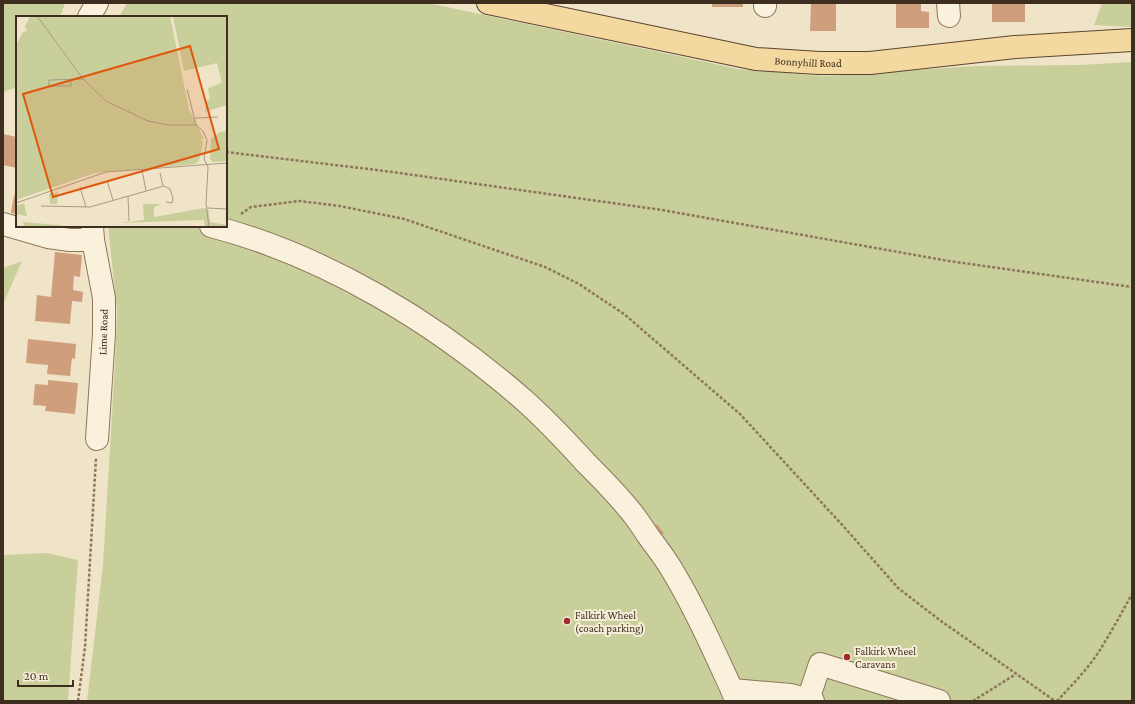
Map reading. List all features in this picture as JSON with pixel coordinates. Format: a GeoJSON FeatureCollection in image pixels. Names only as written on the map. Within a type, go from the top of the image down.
{"type":"FeatureCollection","features":[{"type":"Feature","properties":{"kind":"main road","name":"Bonnyhill Road"},"geometry":{"type":"LineString","coordinates":[[488,3],[527,7],[756,59],[819,64],[870,63],[1015,47],[1132,40]]}},
{"type":"Feature","properties":{"kind":"street"},"geometry":{"type":"LineString","coordinates":[[90,16],[97,3]]}},
{"type":"Feature","properties":{"kind":"street"},"geometry":{"type":"LineString","coordinates":[[3,224],[48,237],[70,240],[92,233]]}},
{"type":"Feature","properties":{"kind":"street"},"geometry":{"type":"LineString","coordinates":[[218,228],[275,247],[310,261],[398,307],[441,335],[483,366],[525,401],[561,435],[633,514],[672,569],[696,614],[734,695],[791,695],[810,700],[820,664],[939,701]]}},
{"type":"Feature","properties":{"kind":"street","name":"Lime Road"},"geometry":{"type":"LineString","coordinates":[[92,233],[104,298],[104,334],[97,439]]}},
{"type":"Feature","properties":{"kind":"path"},"geometry":{"type":"LineString","coordinates":[[227,152],[385,171],[662,210],[949,261],[1132,287]]}},
{"type":"Feature","properties":{"kind":"path"},"geometry":{"type":"LineString","coordinates":[[227,222],[251,207],[299,201],[340,206],[404,219],[545,267],[579,284],[624,314],[740,414],[898,588],[941,621],[1056,701],[1072,686],[1097,655],[1132,594]]}},
{"type":"Feature","properties":{"kind":"path"},"geometry":{"type":"LineString","coordinates":[[78,701],[85,647],[97,439]]}},
{"type":"Feature","properties":{"kind":"path"},"geometry":{"type":"LineString","coordinates":[[973,701],[1016,674]]}},
{"type":"Feature","properties":{"kind":"green space"},"geometry":{"type":"Polygon","coordinates":[[[3,3],[65,3],[60,16],[16,16],[16,87],[3,92],[3,3]]]}},
{"type":"Feature","properties":{"kind":"green space"},"geometry":{"type":"Polygon","coordinates":[[[127,3],[428,3],[739,69],[824,76],[976,66],[1079,65],[1132,62],[1132,701],[87,701],[103,565],[115,364],[117,310],[108,227],[227,227],[227,16],[120,16],[127,3]]]}},
{"type":"Feature","properties":{"kind":"green space"},"geometry":{"type":"Polygon","coordinates":[[[1102,3],[1132,3],[1132,27],[1094,25],[1102,3]]]}},
{"type":"Feature","properties":{"kind":"green space"},"geometry":{"type":"Polygon","coordinates":[[[22,261],[3,304],[3,268],[22,261]]]}},
{"type":"Feature","properties":{"kind":"green space"},"geometry":{"type":"Polygon","coordinates":[[[46,553],[78,560],[68,701],[3,701],[3,555],[46,553]]]}},
{"type":"Feature","properties":{"kind":"building"},"geometry":{"type":"Polygon","coordinates":[[[712,3],[743,3],[743,7],[712,7],[712,3]]]}},
{"type":"Feature","properties":{"kind":"building"},"geometry":{"type":"Polygon","coordinates":[[[811,3],[836,3],[836,31],[810,31],[811,3]]]}},
{"type":"Feature","properties":{"kind":"building"},"geometry":{"type":"Polygon","coordinates":[[[896,3],[921,3],[921,11],[929,12],[929,28],[896,28],[896,3]]]}},
{"type":"Feature","properties":{"kind":"building"},"geometry":{"type":"Polygon","coordinates":[[[992,3],[1025,3],[1025,22],[992,22],[992,3]]]}},
{"type":"Feature","properties":{"kind":"building"},"geometry":{"type":"Polygon","coordinates":[[[3,134],[16,137],[16,168],[3,165],[3,134]]]}},
{"type":"Feature","properties":{"kind":"building"},"geometry":{"type":"Polygon","coordinates":[[[14,195],[16,196],[16,214],[11,213],[14,195]]]}},
{"type":"Feature","properties":{"kind":"building"},"geometry":{"type":"Polygon","coordinates":[[[55,252],[82,255],[80,277],[74,276],[73,290],[83,292],[82,302],[72,301],[70,324],[35,321],[37,295],[51,297],[55,252]]]}},
{"type":"Feature","properties":{"kind":"building"},"geometry":{"type":"Polygon","coordinates":[[[28,339],[76,344],[75,359],[72,358],[70,376],[47,374],[48,365],[26,363],[28,339]]]}},
{"type":"Feature","properties":{"kind":"building"},"geometry":{"type":"Polygon","coordinates":[[[48,380],[78,383],[75,414],[45,411],[46,406],[33,405],[35,384],[48,385],[48,380]]]}},
{"type":"Feature","properties":{"kind":"building"},"geometry":{"type":"Polygon","coordinates":[[[657,524],[664,533],[658,538],[651,529],[657,524]]]}},
{"type":"Feature","properties":{"kind":"place","name":"Falkirk Wheel (coach parking)"},"geometry":{"type":"Point","coordinates":[567,621]}},
{"type":"Feature","properties":{"kind":"place","name":"Falkirk Wheel Caravans"},"geometry":{"type":"Point","coordinates":[847,657]}}]}
